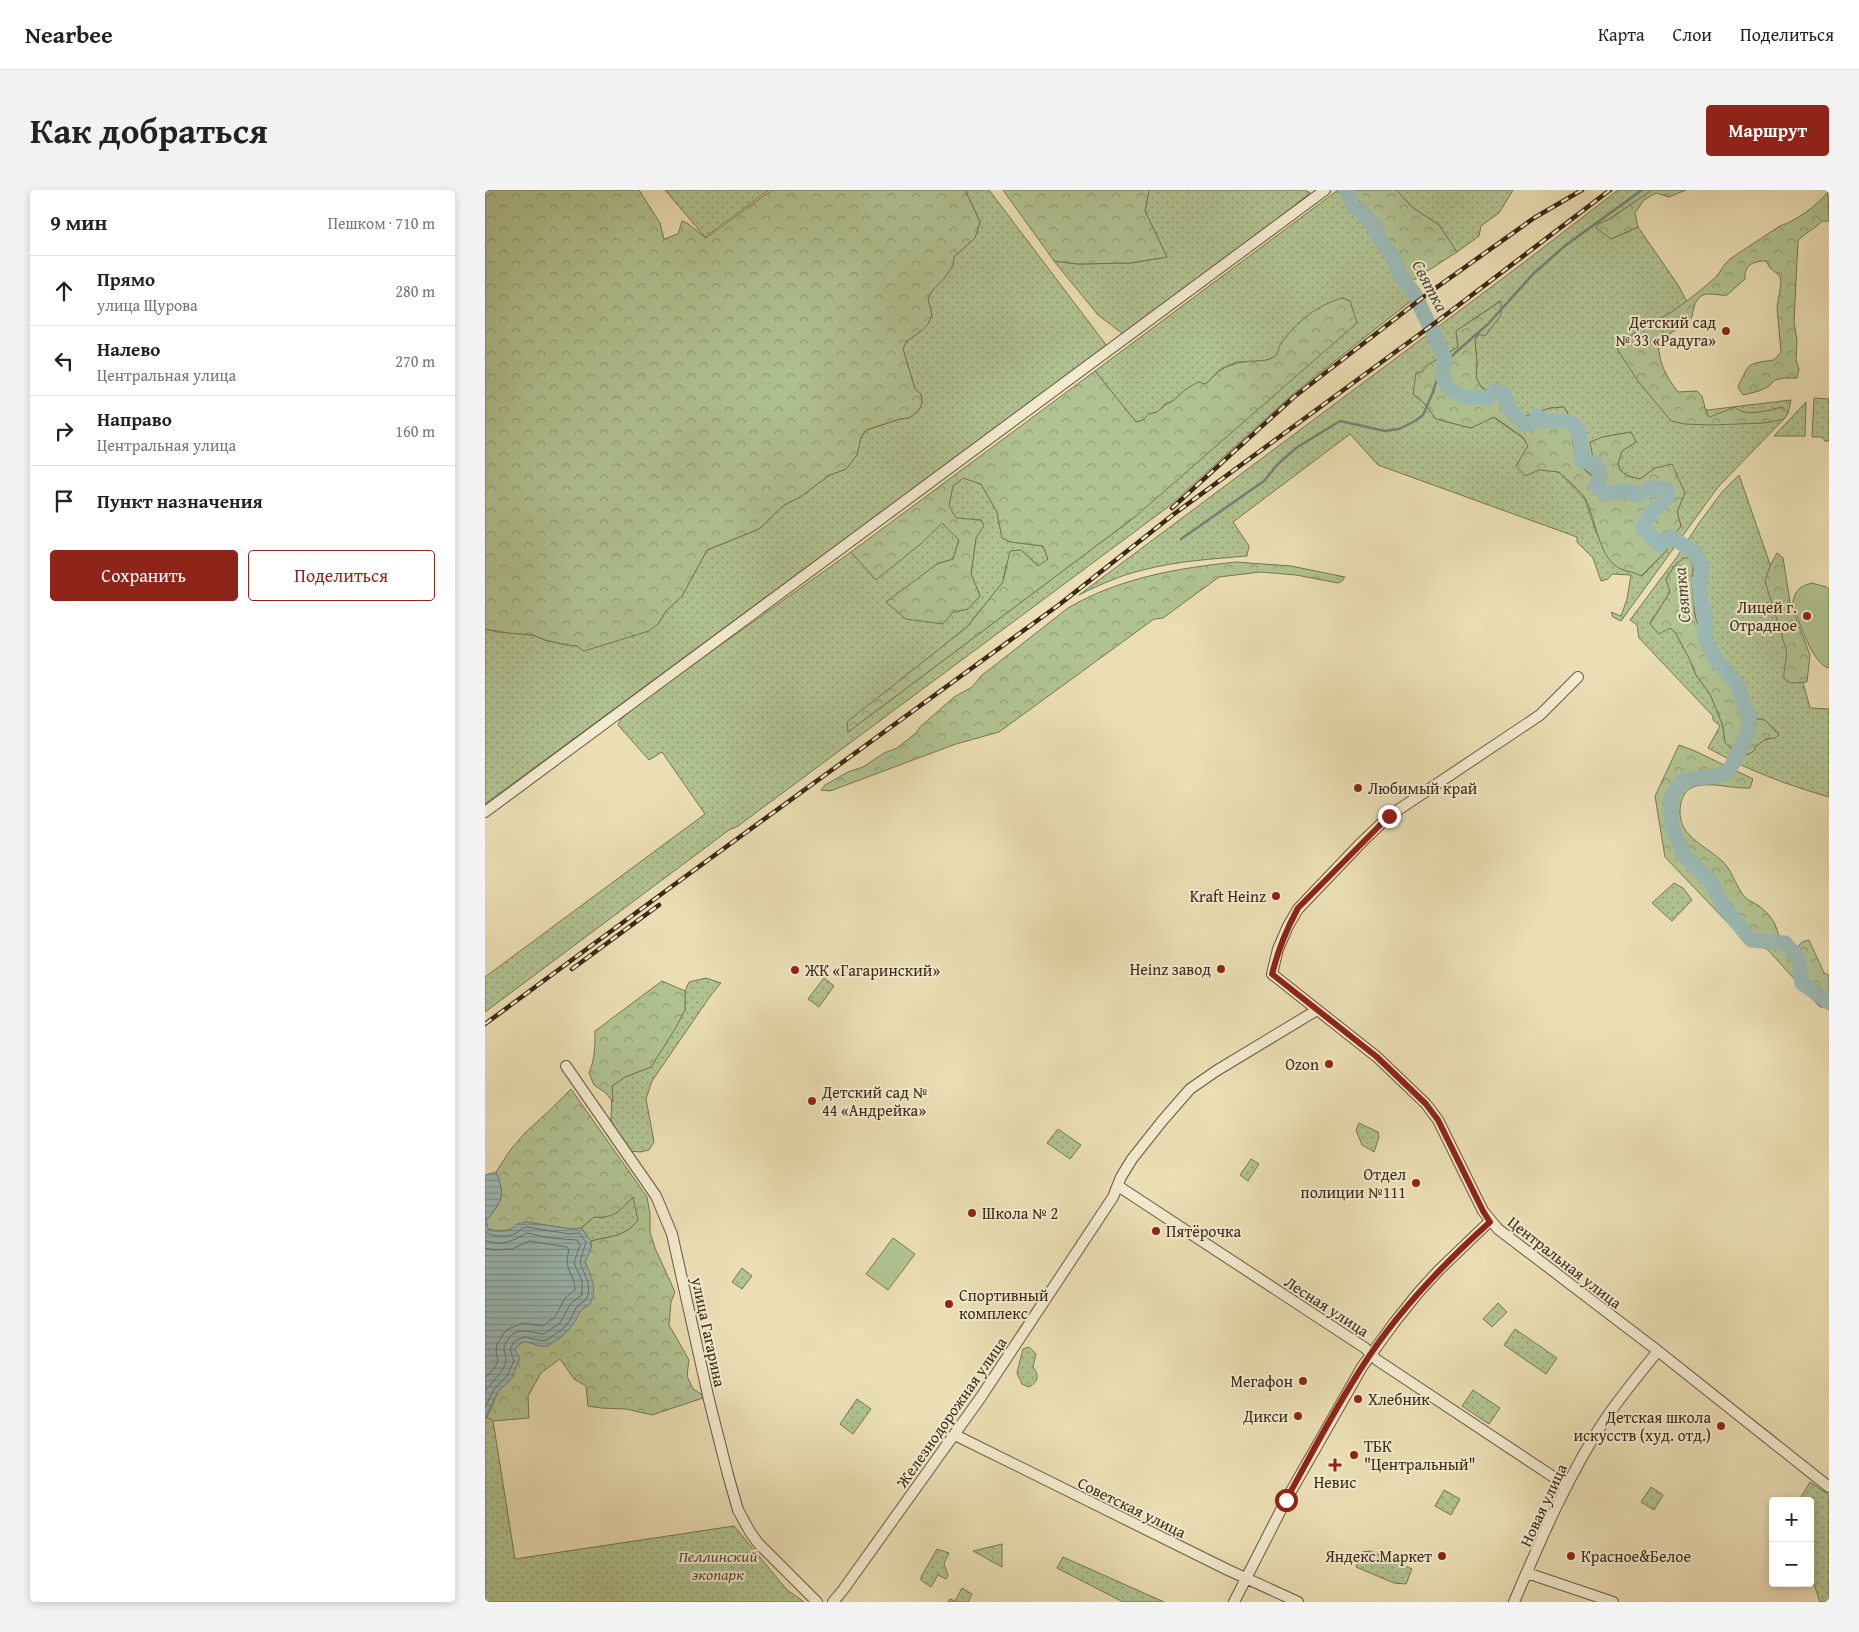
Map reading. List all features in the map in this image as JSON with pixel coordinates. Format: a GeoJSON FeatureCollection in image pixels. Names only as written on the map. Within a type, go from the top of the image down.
{"type":"FeatureCollection","features":[{"type":"Feature","properties":{"kind":"street"},"geometry":{"type":"LineString","coordinates":[[485,812],[1325,190]]}},
{"type":"Feature","properties":{"kind":"street","name":"Центральная улица"},"geometry":{"type":"LineString","coordinates":[[1578,678],[1540,715],[1389,816],[1298,908],[1278,949],[1272,974],[1377,1057],[1433,1111],[1490,1222],[1523,1250],[1658,1351],[1829,1486]]}},
{"type":"Feature","properties":{"kind":"street","name":"Железнодорожная улица"},"geometry":{"type":"LineString","coordinates":[[833,1602],[955,1435],[1064,1274],[1119,1186],[1121,1177],[1132,1159],[1191,1089],[1216,1071],[1317,1010]]}},
{"type":"Feature","properties":{"kind":"street","name":"улица Гагарина"},"geometry":{"type":"LineString","coordinates":[[566,1066],[656,1196],[672,1234],[709,1400],[741,1516],[758,1543],[817,1602]]}},
{"type":"Feature","properties":{"kind":"street","name":"Лесная улица"},"geometry":{"type":"LineString","coordinates":[[1119,1186],[1365,1348],[1384,1365],[1567,1486]]}},
{"type":"Feature","properties":{"kind":"street"},"geometry":{"type":"LineString","coordinates":[[1234,1602],[1286,1500],[1362,1367],[1418,1292],[1490,1222]]}},
{"type":"Feature","properties":{"kind":"street","name":"Новая улица"},"geometry":{"type":"LineString","coordinates":[[1514,1602],[1567,1486],[1587,1449],[1607,1417],[1658,1351]]}},
{"type":"Feature","properties":{"kind":"street","name":"Советская улица"},"geometry":{"type":"LineString","coordinates":[[955,1435],[1247,1579],[1298,1602]]}},
{"type":"Feature","properties":{"kind":"street"},"geometry":{"type":"LineString","coordinates":[[1527,1573],[1613,1602]]}},
{"type":"Feature","properties":{"kind":"green space"},"geometry":{"type":"Polygon","coordinates":[[[485,190],[639,190],[660,223],[664,239],[678,234],[682,221],[706,238],[772,190],[965,190],[980,222],[975,238],[954,257],[953,265],[944,279],[931,292],[928,299],[932,315],[928,324],[906,342],[903,349],[915,389],[921,394],[922,403],[919,410],[909,418],[866,430],[861,437],[857,455],[846,469],[830,475],[800,497],[784,505],[759,529],[707,550],[682,596],[666,611],[658,624],[649,631],[584,651],[577,646],[545,640],[533,635],[485,629],[485,190]]]}},
{"type":"Feature","properties":{"kind":"green space"},"geometry":{"type":"Polygon","coordinates":[[[665,190],[769,190],[705,237],[665,190]]]}},
{"type":"Feature","properties":{"kind":"green space"},"geometry":{"type":"Polygon","coordinates":[[[965,190],[989,190],[1107,346],[485,804],[485,629],[533,635],[545,640],[577,646],[658,624],[666,611],[682,596],[707,550],[759,529],[784,505],[800,497],[830,475],[846,469],[857,455],[861,437],[867,430],[900,419],[909,418],[919,410],[922,403],[921,394],[915,389],[903,349],[906,342],[928,324],[932,315],[928,299],[931,292],[953,265],[954,257],[975,238],[980,222],[965,190]]]}},
{"type":"Feature","properties":{"kind":"green space"},"geometry":{"type":"Polygon","coordinates":[[[1003,190],[1149,190],[1145,211],[1167,257],[1131,263],[1078,264],[1054,261],[1003,190]]]}},
{"type":"Feature","properties":{"kind":"green space"},"geometry":{"type":"Polygon","coordinates":[[[1149,190],[1305,190],[1310,193],[1187,292],[1123,334],[1098,315],[1054,261],[1078,264],[1131,263],[1167,257],[1145,211],[1149,190]]]}},
{"type":"Feature","properties":{"kind":"green space"},"geometry":{"type":"Polygon","coordinates":[[[1338,190],[1352,190],[1356,198],[1365,205],[1379,223],[1384,236],[1400,257],[1404,270],[1412,281],[1403,287],[1411,301],[1293,394],[1168,507],[485,1012],[485,977],[705,814],[662,752],[649,760],[618,725],[621,719],[642,701],[851,552],[876,579],[923,542],[942,523],[959,540],[953,559],[937,564],[953,612],[968,609],[980,596],[971,574],[976,538],[981,520],[956,519],[948,506],[953,486],[963,478],[981,484],[997,512],[1002,538],[1011,542],[1043,546],[1048,559],[1039,566],[1021,550],[1006,565],[1003,582],[967,627],[848,722],[848,732],[1136,516],[1279,352],[1273,358],[1264,361],[1237,362],[1229,365],[1219,370],[1206,384],[1185,390],[1157,412],[1149,414],[1143,420],[1136,422],[1095,371],[1338,190]]]}},
{"type":"Feature","properties":{"kind":"green space"},"geometry":{"type":"Polygon","coordinates":[[[1352,190],[1396,190],[1413,208],[1439,225],[1457,252],[1412,281],[1404,270],[1400,257],[1384,236],[1379,223],[1365,205],[1356,198],[1352,190]]]}},
{"type":"Feature","properties":{"kind":"green space"},"geometry":{"type":"Polygon","coordinates":[[[1396,190],[1513,190],[1499,213],[1481,226],[1479,236],[1457,252],[1439,225],[1413,208],[1396,190]]]}},
{"type":"Feature","properties":{"kind":"green space"},"geometry":{"type":"Polygon","coordinates":[[[1618,190],[1652,190],[1608,220],[1598,224],[1611,239],[1638,227],[1678,285],[1692,311],[1634,350],[1677,402],[1708,410],[1791,400],[1788,413],[1784,419],[1718,487],[1621,621],[1613,617],[1611,612],[1621,616],[1627,599],[1631,575],[1612,574],[1608,579],[1601,581],[1593,558],[1577,542],[1577,537],[1378,465],[1350,434],[1233,522],[1249,546],[1247,556],[1156,567],[1118,577],[1079,595],[1618,190]],[[1500,301],[1456,331],[1458,347],[1427,366],[1422,372],[1413,394],[1424,403],[1436,419],[1471,428],[1493,417],[1523,438],[1528,446],[1516,466],[1559,472],[1585,499],[1604,549],[1623,570],[1642,576],[1668,549],[1672,537],[1681,526],[1677,512],[1685,493],[1655,468],[1640,479],[1628,476],[1620,470],[1618,464],[1622,451],[1636,442],[1631,432],[1603,437],[1593,456],[1598,479],[1586,471],[1576,454],[1572,427],[1564,407],[1550,408],[1526,416],[1517,409],[1504,389],[1488,391],[1481,387],[1476,377],[1475,340],[1500,301]]]}},
{"type":"Feature","properties":{"kind":"green space"},"geometry":{"type":"Polygon","coordinates":[[[1652,190],[1686,190],[1669,197],[1656,193],[1644,200],[1635,213],[1638,227],[1611,239],[1596,228],[1598,224],[1608,220],[1652,190]]]}},
{"type":"Feature","properties":{"kind":"green space"},"geometry":{"type":"Polygon","coordinates":[[[1828,192],[1829,221],[1822,221],[1798,241],[1794,322],[1797,340],[1796,360],[1799,369],[1797,378],[1775,380],[1769,386],[1759,391],[1743,395],[1738,387],[1750,366],[1758,362],[1774,360],[1781,352],[1777,308],[1781,283],[1780,276],[1770,268],[1766,261],[1750,265],[1746,270],[1745,279],[1727,295],[1706,294],[1699,298],[1693,309],[1692,317],[1658,343],[1662,364],[1673,386],[1678,392],[1697,391],[1702,396],[1707,415],[1710,417],[1735,407],[1751,413],[1782,407],[1788,413],[1784,419],[1764,423],[1711,425],[1685,424],[1671,421],[1638,381],[1617,349],[1638,330],[1672,312],[1698,292],[1716,277],[1730,259],[1780,226],[1806,212],[1828,192]]]}},
{"type":"Feature","properties":{"kind":"green space"},"geometry":{"type":"Polygon","coordinates":[[[1342,298],[1350,301],[1357,323],[1136,516],[848,732],[847,722],[967,627],[1003,582],[1010,551],[1021,550],[1038,566],[1048,559],[1043,546],[1011,542],[1002,538],[997,512],[981,484],[963,478],[953,486],[949,506],[956,518],[981,520],[984,525],[976,538],[971,574],[980,596],[968,609],[953,612],[943,624],[906,619],[886,602],[937,564],[953,559],[959,540],[942,523],[923,542],[876,580],[851,552],[1095,371],[1136,422],[1143,420],[1149,414],[1157,412],[1198,382],[1206,384],[1227,367],[1238,363],[1275,357],[1281,343],[1303,320],[1320,307],[1342,298]]]}},
{"type":"Feature","properties":{"kind":"green space"},"geometry":{"type":"Polygon","coordinates":[[[1501,301],[1501,315],[1485,336],[1478,334],[1475,340],[1476,377],[1481,387],[1487,391],[1504,389],[1517,409],[1526,416],[1550,408],[1564,407],[1572,427],[1573,445],[1579,463],[1597,479],[1590,442],[1603,437],[1631,432],[1636,442],[1622,451],[1618,464],[1620,470],[1628,476],[1640,479],[1655,468],[1672,464],[1685,493],[1677,512],[1681,526],[1672,537],[1668,549],[1641,576],[1619,568],[1610,561],[1601,545],[1586,500],[1559,472],[1539,470],[1525,476],[1516,466],[1528,446],[1523,437],[1494,417],[1471,428],[1436,419],[1424,403],[1413,394],[1416,373],[1422,372],[1426,366],[1458,347],[1456,331],[1501,301]]]}},
{"type":"Feature","properties":{"kind":"green space"},"geometry":{"type":"Polygon","coordinates":[[[1814,398],[1829,399],[1829,441],[1825,441],[1822,437],[1812,437],[1814,398]]]}},
{"type":"Feature","properties":{"kind":"green space"},"geometry":{"type":"Polygon","coordinates":[[[1806,402],[1805,436],[1774,436],[1806,402]]]}},
{"type":"Feature","properties":{"kind":"green space"},"geometry":{"type":"Polygon","coordinates":[[[1739,475],[1772,570],[1810,708],[1829,709],[1829,797],[1767,776],[1708,748],[1720,726],[1713,720],[1713,716],[1639,638],[1637,625],[1630,620],[1722,492],[1739,475]],[[1675,565],[1666,579],[1670,592],[1650,623],[1670,628],[1675,632],[1696,675],[1710,694],[1723,726],[1725,742],[1737,755],[1749,754],[1760,743],[1779,734],[1766,722],[1741,713],[1734,690],[1713,665],[1706,641],[1701,635],[1695,616],[1692,585],[1693,567],[1675,565]]]}},
{"type":"Feature","properties":{"kind":"green space"},"geometry":{"type":"Polygon","coordinates":[[[1777,553],[1783,558],[1790,602],[1810,655],[1807,682],[1791,683],[1784,679],[1786,649],[1765,581],[1777,553]]]}},
{"type":"Feature","properties":{"kind":"green space"},"geometry":{"type":"Polygon","coordinates":[[[1684,558],[1690,558],[1693,567],[1692,585],[1695,616],[1701,635],[1706,641],[1713,665],[1734,690],[1741,713],[1765,720],[1779,735],[1775,738],[1766,739],[1749,754],[1737,755],[1725,742],[1723,726],[1710,694],[1696,675],[1675,632],[1670,628],[1659,634],[1650,624],[1670,592],[1666,579],[1675,565],[1684,558]]]}},
{"type":"Feature","properties":{"kind":"green space"},"geometry":{"type":"Polygon","coordinates":[[[1236,562],[1291,566],[1345,577],[1338,583],[1296,575],[1260,572],[1219,577],[1163,618],[1154,619],[999,732],[956,744],[830,791],[821,790],[825,785],[848,772],[863,767],[884,753],[897,748],[954,697],[972,687],[981,676],[1068,608],[1108,589],[1149,576],[1236,562]]]}},
{"type":"Feature","properties":{"kind":"green space"},"geometry":{"type":"Polygon","coordinates":[[[1812,583],[1829,589],[1829,668],[1823,665],[1811,650],[1793,603],[1799,589],[1812,583]]]}},
{"type":"Feature","properties":{"kind":"green space"},"geometry":{"type":"Polygon","coordinates":[[[1679,745],[1753,779],[1750,788],[1703,785],[1690,789],[1682,799],[1681,819],[1686,831],[1725,864],[1744,896],[1770,916],[1775,923],[1779,937],[1798,947],[1802,942],[1809,940],[1824,973],[1829,975],[1829,1010],[1825,1007],[1820,1007],[1767,949],[1747,943],[1665,857],[1655,796],[1679,745]]]}},
{"type":"Feature","properties":{"kind":"green space"},"geometry":{"type":"Polygon","coordinates":[[[1674,883],[1683,888],[1692,900],[1672,921],[1652,903],[1674,883]]]}},
{"type":"Feature","properties":{"kind":"green space"},"geometry":{"type":"Polygon","coordinates":[[[706,978],[721,983],[652,1081],[646,1099],[654,1142],[649,1150],[640,1152],[630,1151],[618,1135],[611,1120],[612,1086],[625,1077],[651,1067],[685,1010],[685,991],[689,982],[706,978]]]}},
{"type":"Feature","properties":{"kind":"green space"},"geometry":{"type":"Polygon","coordinates":[[[824,978],[834,986],[819,1007],[808,999],[824,978]]]}},
{"type":"Feature","properties":{"kind":"green space"},"geometry":{"type":"Polygon","coordinates":[[[662,981],[685,991],[685,1010],[651,1067],[625,1077],[612,1086],[613,1102],[606,1093],[594,1085],[589,1073],[594,1057],[595,1031],[662,981]]]}},
{"type":"Feature","properties":{"kind":"green space"},"geometry":{"type":"Polygon","coordinates":[[[571,1089],[647,1197],[650,1214],[650,1232],[655,1248],[675,1292],[671,1302],[669,1325],[689,1360],[687,1376],[693,1389],[706,1397],[652,1415],[626,1409],[588,1406],[586,1386],[574,1379],[560,1359],[541,1373],[528,1396],[529,1418],[493,1421],[487,1417],[498,1392],[512,1378],[513,1371],[518,1363],[515,1350],[518,1345],[527,1342],[541,1346],[548,1345],[564,1334],[576,1317],[582,1298],[587,1266],[585,1262],[591,1248],[591,1241],[623,1233],[638,1220],[633,1197],[617,1213],[607,1217],[594,1217],[581,1228],[571,1229],[526,1222],[509,1230],[493,1231],[488,1229],[486,1221],[501,1198],[501,1187],[496,1172],[511,1149],[525,1133],[571,1089]]]}},
{"type":"Feature","properties":{"kind":"green space"},"geometry":{"type":"Polygon","coordinates":[[[1359,1123],[1378,1132],[1379,1137],[1374,1152],[1362,1145],[1356,1130],[1359,1123]]]}},
{"type":"Feature","properties":{"kind":"green space"},"geometry":{"type":"Polygon","coordinates":[[[1058,1129],[1081,1145],[1070,1159],[1047,1143],[1058,1129]]]}},
{"type":"Feature","properties":{"kind":"green space"},"geometry":{"type":"Polygon","coordinates":[[[1251,1159],[1259,1164],[1248,1181],[1240,1175],[1251,1159]]]}},
{"type":"Feature","properties":{"kind":"green space"},"geometry":{"type":"Polygon","coordinates":[[[634,1197],[638,1220],[633,1226],[623,1233],[591,1241],[581,1228],[594,1217],[603,1218],[634,1197]]]}},
{"type":"Feature","properties":{"kind":"green space"},"geometry":{"type":"Polygon","coordinates":[[[893,1238],[915,1254],[888,1290],[866,1274],[893,1238]]]}},
{"type":"Feature","properties":{"kind":"green space"},"geometry":{"type":"Polygon","coordinates":[[[742,1268],[752,1276],[742,1289],[732,1282],[742,1268]]]}},
{"type":"Feature","properties":{"kind":"green space"},"geometry":{"type":"Polygon","coordinates":[[[1498,1303],[1507,1312],[1492,1327],[1483,1319],[1498,1303]]]}},
{"type":"Feature","properties":{"kind":"green space"},"geometry":{"type":"Polygon","coordinates":[[[1515,1329],[1557,1358],[1546,1374],[1504,1345],[1515,1329]]]}},
{"type":"Feature","properties":{"kind":"green space"},"geometry":{"type":"Polygon","coordinates":[[[1029,1347],[1036,1354],[1033,1367],[1037,1378],[1029,1387],[1022,1384],[1017,1373],[1023,1349],[1029,1347]]]}},
{"type":"Feature","properties":{"kind":"green space"},"geometry":{"type":"Polygon","coordinates":[[[1473,1390],[1500,1408],[1489,1424],[1462,1406],[1473,1390]]]}},
{"type":"Feature","properties":{"kind":"green space"},"geometry":{"type":"Polygon","coordinates":[[[857,1399],[871,1409],[853,1434],[840,1424],[857,1399]]]}},
{"type":"Feature","properties":{"kind":"green space","name":"Пеллинский экопарк"},"geometry":{"type":"Polygon","coordinates":[[[487,1417],[493,1421],[515,1559],[734,1526],[787,1590],[804,1602],[485,1602],[485,1419],[487,1417]]]}},
{"type":"Feature","properties":{"kind":"green space"},"geometry":{"type":"Polygon","coordinates":[[[1810,1482],[1829,1495],[1829,1602],[1820,1602],[1814,1584],[1814,1497],[1801,1497],[1810,1482]]]}},
{"type":"Feature","properties":{"kind":"green space"},"geometry":{"type":"Polygon","coordinates":[[[1651,1487],[1663,1495],[1654,1510],[1641,1502],[1651,1487]]]}},
{"type":"Feature","properties":{"kind":"green space"},"geometry":{"type":"Polygon","coordinates":[[[1444,1490],[1460,1499],[1451,1515],[1435,1506],[1444,1490]]]}},
{"type":"Feature","properties":{"kind":"green space"},"geometry":{"type":"Polygon","coordinates":[[[1002,1544],[1002,1567],[973,1551],[1002,1544]]]}},
{"type":"Feature","properties":{"kind":"green space"},"geometry":{"type":"Polygon","coordinates":[[[937,1549],[949,1553],[944,1563],[948,1576],[946,1579],[938,1575],[931,1587],[921,1580],[921,1577],[937,1549]]]}},
{"type":"Feature","properties":{"kind":"green space"},"geometry":{"type":"Polygon","coordinates":[[[1370,1551],[1412,1569],[1406,1584],[1394,1583],[1356,1567],[1362,1552],[1370,1551]]]}},
{"type":"Feature","properties":{"kind":"green space"},"geometry":{"type":"Polygon","coordinates":[[[1063,1557],[1164,1602],[1123,1602],[1057,1568],[1063,1557]]]}},
{"type":"Feature","properties":{"kind":"green space"},"geometry":{"type":"Polygon","coordinates":[[[962,1588],[972,1594],[968,1602],[948,1602],[950,1599],[955,1601],[962,1588]]]}},
{"type":"Feature","properties":{"kind":"water"},"geometry":{"type":"Polygon","coordinates":[[[496,1172],[501,1187],[501,1198],[486,1221],[488,1229],[504,1231],[515,1227],[517,1224],[526,1222],[571,1229],[581,1228],[591,1241],[591,1248],[585,1262],[594,1287],[590,1304],[581,1311],[571,1327],[556,1341],[544,1346],[527,1342],[519,1345],[515,1350],[520,1358],[512,1378],[498,1392],[485,1419],[485,1175],[496,1172]]]}},
{"type":"Feature","properties":{"kind":"waterway","name":"Святка"},"geometry":{"type":"LineString","coordinates":[[1346,190],[1353,205],[1375,227],[1380,240],[1395,260],[1400,275],[1414,293],[1445,359],[1442,376],[1449,389],[1464,397],[1488,398],[1494,391],[1504,394],[1512,412],[1526,425],[1534,423],[1537,416],[1544,420],[1567,421],[1573,424],[1579,433],[1582,461],[1594,463],[1600,474],[1596,486],[1604,494],[1627,491],[1639,496],[1649,488],[1666,489],[1668,497],[1651,512],[1643,527],[1660,545],[1672,537],[1696,554],[1702,569],[1699,582],[1705,618],[1705,639],[1715,659],[1737,684],[1749,719],[1749,729],[1727,773],[1683,780],[1671,796],[1671,825],[1684,855],[1710,881],[1724,907],[1751,940],[1785,943],[1798,958],[1802,983],[1829,1002]]}},
{"type":"Feature","properties":{"kind":"waterway"},"geometry":{"type":"LineString","coordinates":[[1181,539],[1264,481],[1278,464],[1296,448],[1340,421],[1385,431],[1399,429],[1423,415],[1440,369],[1455,353],[1488,324],[1533,274],[1566,245],[1642,190]]}},
{"type":"Feature","properties":{"kind":"railway"},"geometry":{"type":"LineString","coordinates":[[1172,508],[1294,397],[1426,295],[1534,218],[1582,190]]}},
{"type":"Feature","properties":{"kind":"railway"},"geometry":{"type":"LineString","coordinates":[[485,1024],[1060,604],[1174,514],[1439,320],[1610,190]]}},
{"type":"Feature","properties":{"kind":"railway"},"geometry":{"type":"LineString","coordinates":[[572,969],[659,905]]}},
{"type":"Feature","properties":{"kind":"place","name":"Детский сад № 33 «Радуга»"},"geometry":{"type":"Point","coordinates":[1726,331]}},
{"type":"Feature","properties":{"kind":"place","name":"Лицей г. Отрадное"},"geometry":{"type":"Point","coordinates":[1807,616]}},
{"type":"Feature","properties":{"kind":"place","name":"Любимый край"},"geometry":{"type":"Point","coordinates":[1358,788]}},
{"type":"Feature","properties":{"kind":"place","name":"Kraft Heinz"},"geometry":{"type":"Point","coordinates":[1276,896]}},
{"type":"Feature","properties":{"kind":"place","name":"Heinz завод"},"geometry":{"type":"Point","coordinates":[1221,969]}},
{"type":"Feature","properties":{"kind":"place","name":"ЖК «Гагаринский»"},"geometry":{"type":"Point","coordinates":[795,970]}},
{"type":"Feature","properties":{"kind":"place","name":"Ozon"},"geometry":{"type":"Point","coordinates":[1329,1064]}},
{"type":"Feature","properties":{"kind":"place","name":"Детский сад № 44 «Андрейка»"},"geometry":{"type":"Point","coordinates":[812,1101]}},
{"type":"Feature","properties":{"kind":"place","name":"Отдел полиции №111"},"geometry":{"type":"Point","coordinates":[1416,1183]}},
{"type":"Feature","properties":{"kind":"place","name":"Школа № 2"},"geometry":{"type":"Point","coordinates":[972,1213]}},
{"type":"Feature","properties":{"kind":"place","name":"Пятёрочка"},"geometry":{"type":"Point","coordinates":[1156,1231]}},
{"type":"Feature","properties":{"kind":"place","name":"Спортивный комплекс"},"geometry":{"type":"Point","coordinates":[949,1304]}},
{"type":"Feature","properties":{"kind":"place","name":"Мегафон"},"geometry":{"type":"Point","coordinates":[1303,1381]}},
{"type":"Feature","properties":{"kind":"place","name":"Хлебник"},"geometry":{"type":"Point","coordinates":[1358,1399]}},
{"type":"Feature","properties":{"kind":"place","name":"Дикси"},"geometry":{"type":"Point","coordinates":[1298,1416]}},
{"type":"Feature","properties":{"kind":"place","name":"Детская школа искусств (худ. отд.)"},"geometry":{"type":"Point","coordinates":[1721,1426]}},
{"type":"Feature","properties":{"kind":"place","name":"ТБК \"Центральный\""},"geometry":{"type":"Point","coordinates":[1354,1455]}},
{"type":"Feature","properties":{"kind":"place","name":"Невис"},"geometry":{"type":"Point","coordinates":[1335,1465]}},
{"type":"Feature","properties":{"kind":"place","name":"Яндекс.Маркет"},"geometry":{"type":"Point","coordinates":[1442,1556]}},
{"type":"Feature","properties":{"kind":"place","name":"Красное&Белое"},"geometry":{"type":"Point","coordinates":[1571,1556]}},
{"type":"Feature","properties":{"kind":"route"},"geometry":{"type":"LineString","coordinates":[[1286,1500],[1362,1367],[1394,1323],[1418,1292],[1490,1222],[1433,1111],[1377,1057],[1272,974],[1278,949],[1298,908],[1389,816]]}}]}
